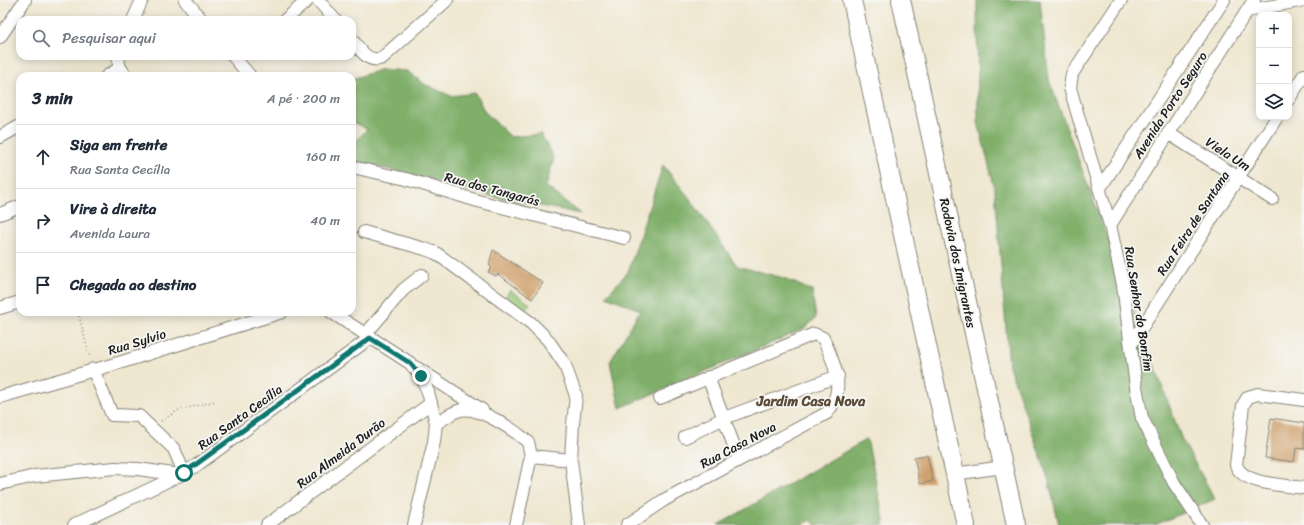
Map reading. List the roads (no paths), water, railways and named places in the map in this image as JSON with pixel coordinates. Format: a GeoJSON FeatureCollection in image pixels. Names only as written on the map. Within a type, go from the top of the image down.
{"type":"FeatureCollection","features":[{"type":"Feature","properties":{"kind":"highway"},"geometry":{"type":"LineString","coordinates":[[852,0],[966,525]]}},
{"type":"Feature","properties":{"kind":"highway","name":"Rodovia dos Imigrantes"},"geometry":{"type":"LineString","coordinates":[[900,0],[1016,525]]}},
{"type":"Feature","properties":{"kind":"street"},"geometry":{"type":"LineString","coordinates":[[0,36],[25,0]]}},
{"type":"Feature","properties":{"kind":"street"},"geometry":{"type":"LineString","coordinates":[[135,16],[142,0]]}},
{"type":"Feature","properties":{"kind":"street"},"geometry":{"type":"LineString","coordinates":[[184,0],[198,16]]}},
{"type":"Feature","properties":{"kind":"street"},"geometry":{"type":"LineString","coordinates":[[290,16],[308,0]]}},
{"type":"Feature","properties":{"kind":"street"},"geometry":{"type":"LineString","coordinates":[[318,0],[332,16]]}},
{"type":"Feature","properties":{"kind":"street"},"geometry":{"type":"LineString","coordinates":[[356,44],[369,58],[377,60],[382,58],[447,0]]}},
{"type":"Feature","properties":{"kind":"street","name":"Rua Senhor do Bonfim"},"geometry":{"type":"LineString","coordinates":[[1121,0],[1072,74],[1070,88],[1100,188],[1124,285],[1136,387],[1142,418],[1174,483],[1202,525]]}},
{"type":"Feature","properties":{"kind":"street","name":"Avenida Porto Seguro"},"geometry":{"type":"LineString","coordinates":[[1100,188],[1224,0]]}},
{"type":"Feature","properties":{"kind":"street","name":"Avenida Porto Seguro"},"geometry":{"type":"LineString","coordinates":[[1110,225],[1254,0]]}},
{"type":"Feature","properties":{"kind":"street"},"geometry":{"type":"LineString","coordinates":[[1247,11],[1304,0]]}},
{"type":"Feature","properties":{"kind":"street"},"geometry":{"type":"LineString","coordinates":[[239,60],[247,72]]}},
{"type":"Feature","properties":{"kind":"street"},"geometry":{"type":"LineString","coordinates":[[1292,94],[1304,75]]}},
{"type":"Feature","properties":{"kind":"street","name":"Rua Feira de Santana"},"geometry":{"type":"LineString","coordinates":[[1132,343],[1276,120]]}},
{"type":"Feature","properties":{"kind":"street"},"geometry":{"type":"LineString","coordinates":[[0,137],[16,128]]}},
{"type":"Feature","properties":{"kind":"street","name":"Viela Um"},"geometry":{"type":"LineString","coordinates":[[1168,133],[1272,199]]}},
{"type":"Feature","properties":{"kind":"street","name":"Rua dos Tangarás"},"geometry":{"type":"LineString","coordinates":[[356,168],[406,179],[478,201],[624,238]]}},
{"type":"Feature","properties":{"kind":"street"},"geometry":{"type":"LineString","coordinates":[[0,214],[16,208]]}},
{"type":"Feature","properties":{"kind":"street"},"geometry":{"type":"LineString","coordinates":[[364,232],[425,248],[436,253],[531,323],[548,340],[565,365],[576,396],[571,460],[579,525]]}},
{"type":"Feature","properties":{"kind":"street","name":"Rua Santa Cecília"},"geometry":{"type":"LineString","coordinates":[[74,525],[182,474],[368,337],[403,290],[422,275]]}},
{"type":"Feature","properties":{"kind":"street"},"geometry":{"type":"LineString","coordinates":[[0,308],[16,303]]}},
{"type":"Feature","properties":{"kind":"street","name":"Rua Sylvio"},"geometry":{"type":"LineString","coordinates":[[0,397],[269,316]]}},
{"type":"Feature","properties":{"kind":"street"},"geometry":{"type":"LineString","coordinates":[[337,316],[528,442],[530,452],[516,525]]}},
{"type":"Feature","properties":{"kind":"street","name":"Rua Casa Nova"},"geometry":{"type":"LineString","coordinates":[[627,525],[664,500],[827,412],[835,400],[838,376],[836,366],[823,338],[814,334],[660,398]]}},
{"type":"Feature","properties":{"kind":"street"},"geometry":{"type":"LineString","coordinates":[[410,363],[423,380],[436,423],[430,464],[414,525]]}},
{"type":"Feature","properties":{"kind":"street"},"geometry":{"type":"LineString","coordinates":[[0,484],[35,476],[115,468],[182,474],[174,449],[139,416],[112,415],[93,369]]}},
{"type":"Feature","properties":{"kind":"street"},"geometry":{"type":"LineString","coordinates":[[685,437],[724,418],[838,376]]}},
{"type":"Feature","properties":{"kind":"street"},"geometry":{"type":"LineString","coordinates":[[708,377],[739,459]]}},
{"type":"Feature","properties":{"kind":"street"},"geometry":{"type":"LineString","coordinates":[[1304,400],[1258,394],[1248,397],[1243,405],[1236,465],[1238,471],[1251,480],[1304,488]]}},
{"type":"Feature","properties":{"kind":"street","name":"Rua Almeida Durão"},"geometry":{"type":"LineString","coordinates":[[267,525],[431,403]]}},
{"type":"Feature","properties":{"kind":"street"},"geometry":{"type":"LineString","coordinates":[[436,423],[461,410],[468,409],[493,418]]}},
{"type":"Feature","properties":{"kind":"street"},"geometry":{"type":"LineString","coordinates":[[530,452],[571,460]]}},
{"type":"Feature","properties":{"kind":"street"},"geometry":{"type":"LineString","coordinates":[[954,474],[1003,467]]}},
{"type":"Feature","properties":{"kind":"district","name":"Jardim Casa Nova"},"geometry":{"type":"Point","coordinates":[811,401]}}]}
